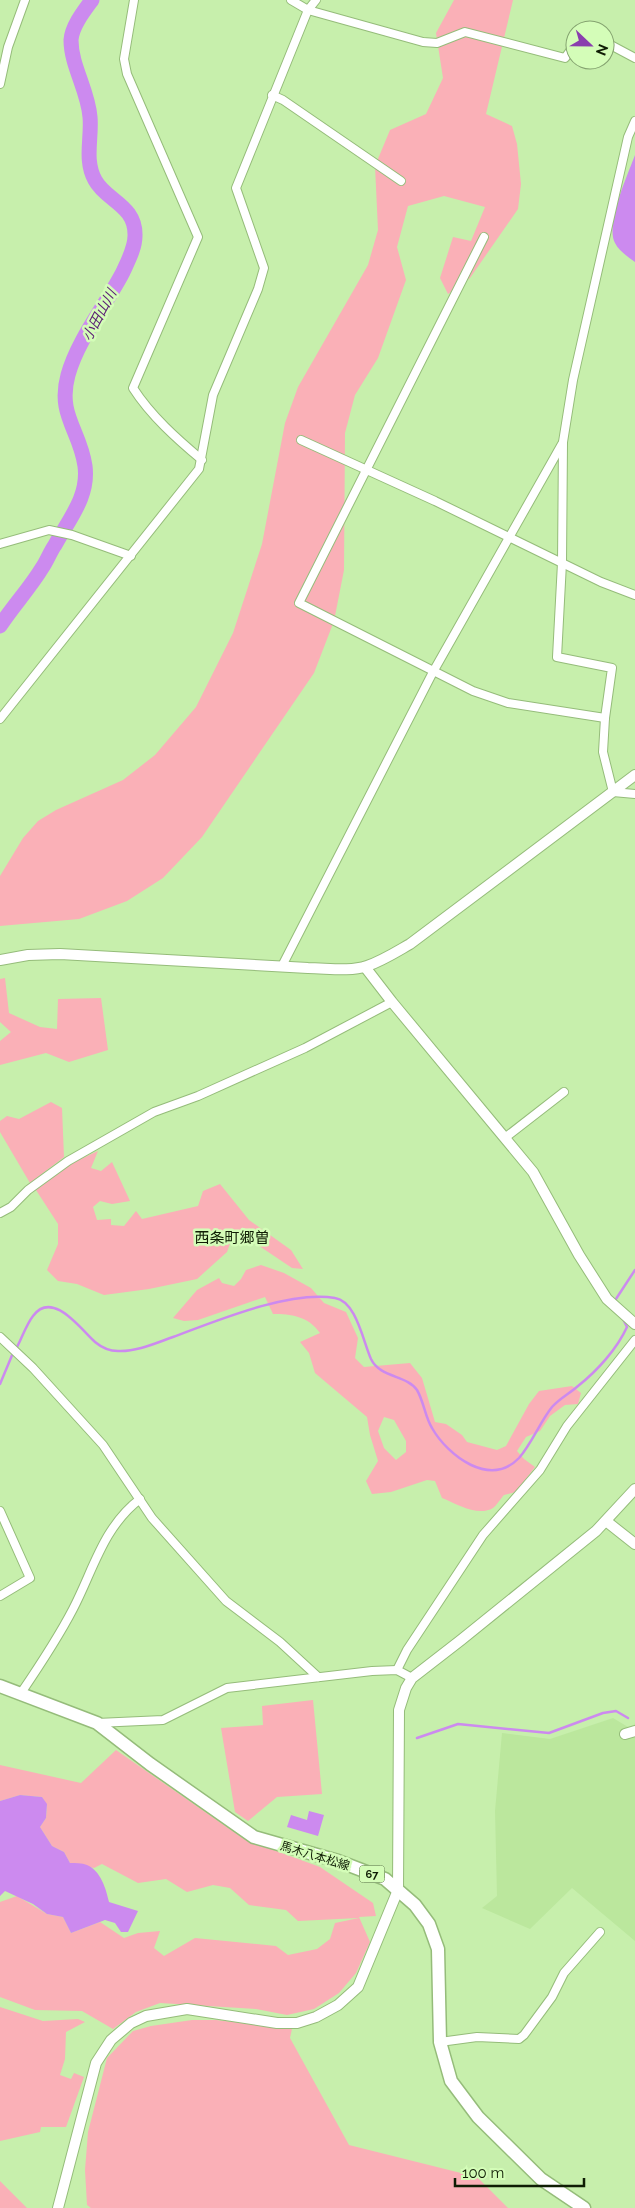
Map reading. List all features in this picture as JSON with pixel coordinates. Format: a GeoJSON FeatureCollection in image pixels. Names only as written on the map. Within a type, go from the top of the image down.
{"type":"FeatureCollection","features":[{"type":"Feature","properties":{"kind":"main road","name":"馬木八本松線"},"geometry":{"type":"LineString","coordinates":[[0,1686],[97,1723],[150,1764],[254,1838],[338,1861],[386,1879],[415,1905],[429,1924],[438,1949],[440,2042],[451,2081],[478,2117],[541,2179],[584,2208]]}},
{"type":"Feature","properties":{"kind":"street"},"geometry":{"type":"LineString","coordinates":[[0,84],[2,66],[26,0]]}},
{"type":"Feature","properties":{"kind":"street"},"geometry":{"type":"LineString","coordinates":[[134,0],[128,26],[124,59],[127,74],[198,238],[133,388],[140,399],[178,440],[202,460]]}},
{"type":"Feature","properties":{"kind":"street"},"geometry":{"type":"LineString","coordinates":[[291,0],[308,10],[423,42],[437,43],[465,32],[565,58]]}},
{"type":"Feature","properties":{"kind":"street"},"geometry":{"type":"LineString","coordinates":[[0,719],[199,469],[213,395],[258,288],[264,268],[236,188],[308,10],[316,0]]}},
{"type":"Feature","properties":{"kind":"street"},"geometry":{"type":"LineString","coordinates":[[615,47],[635,58]]}},
{"type":"Feature","properties":{"kind":"street"},"geometry":{"type":"LineString","coordinates":[[272,95],[284,100],[401,181]]}},
{"type":"Feature","properties":{"kind":"street"},"geometry":{"type":"LineString","coordinates":[[612,792],[603,752],[605,718],[612,668],[557,657],[562,563],[563,442],[573,380],[628,137],[635,121]]}},
{"type":"Feature","properties":{"kind":"street"},"geometry":{"type":"LineString","coordinates":[[484,237],[299,603],[473,691],[508,703],[605,718]]}},
{"type":"Feature","properties":{"kind":"street"},"geometry":{"type":"LineString","coordinates":[[301,440],[367,469],[601,582],[635,595]]}},
{"type":"Feature","properties":{"kind":"street"},"geometry":{"type":"LineString","coordinates":[[282,966],[433,672],[563,442]]}},
{"type":"Feature","properties":{"kind":"street"},"geometry":{"type":"LineString","coordinates":[[0,544],[50,530],[72,535],[131,556]]}},
{"type":"Feature","properties":{"kind":"street"},"geometry":{"type":"LineString","coordinates":[[0,960],[28,955],[60,954],[346,969],[365,967],[381,961],[410,944],[635,775]]}},
{"type":"Feature","properties":{"kind":"street"},"geometry":{"type":"LineString","coordinates":[[612,792],[635,794]]}},
{"type":"Feature","properties":{"kind":"street"},"geometry":{"type":"LineString","coordinates":[[365,967],[533,1172],[579,1255],[607,1299],[635,1324]]}},
{"type":"Feature","properties":{"kind":"street"},"geometry":{"type":"LineString","coordinates":[[0,1213],[11,1207],[28,1190],[68,1160],[154,1112],[198,1096],[305,1048],[392,1002]]}},
{"type":"Feature","properties":{"kind":"street"},"geometry":{"type":"LineString","coordinates":[[506,1137],[564,1092]]}},
{"type":"Feature","properties":{"kind":"street"},"geometry":{"type":"LineString","coordinates":[[0,1337],[103,1445],[152,1518],[226,1601],[280,1642],[318,1677]]}},
{"type":"Feature","properties":{"kind":"street"},"geometry":{"type":"LineString","coordinates":[[397,1670],[407,1650],[483,1535],[540,1470],[566,1426],[635,1340]]}},
{"type":"Feature","properties":{"kind":"street"},"geometry":{"type":"LineString","coordinates":[[58,2208],[96,2063],[103,2051],[119,2033],[131,2024],[146,2016],[187,2009],[277,2023],[296,2022],[316,2017],[343,2001],[358,1987],[398,1890],[399,1710],[406,1688],[412,1678],[596,1531],[635,1490]]}},
{"type":"Feature","properties":{"kind":"street"},"geometry":{"type":"LineString","coordinates":[[21,1693],[48,1654],[74,1607],[98,1550],[127,1509],[140,1500]]}},
{"type":"Feature","properties":{"kind":"street"},"geometry":{"type":"LineString","coordinates":[[0,1511],[30,1578],[0,1596]]}},
{"type":"Feature","properties":{"kind":"street"},"geometry":{"type":"LineString","coordinates":[[606,1520],[635,1544]]}},
{"type":"Feature","properties":{"kind":"street"},"geometry":{"type":"LineString","coordinates":[[97,1723],[163,1720],[227,1688],[397,1670],[412,1678]]}},
{"type":"Feature","properties":{"kind":"street"},"geometry":{"type":"LineString","coordinates":[[440,2042],[477,2038],[519,2039],[552,1997],[564,1973],[600,1932]]}},
{"type":"Feature","properties":{"kind":"shaded area"},"geometry":{"type":"Polygon","coordinates":[[[454,0],[513,0],[486,114],[512,126],[517,144],[521,184],[518,209],[470,278],[448,294],[440,278],[453,237],[471,241],[485,207],[444,196],[408,206],[397,247],[406,280],[378,358],[355,395],[345,433],[344,570],[334,621],[314,673],[202,837],[163,878],[127,901],[79,919],[0,926],[0,876],[23,838],[38,821],[56,810],[123,780],[155,755],[196,707],[233,633],[262,544],[285,423],[298,387],[368,265],[378,230],[375,166],[390,130],[426,114],[443,78],[436,33],[454,0]]]}},
{"type":"Feature","properties":{"kind":"shaded area"},"geometry":{"type":"Polygon","coordinates":[[[635,155],[635,262],[624,254],[615,243],[613,224],[623,186],[635,155]]]}},
{"type":"Feature","properties":{"kind":"shaded area"},"geometry":{"type":"Polygon","coordinates":[[[5,978],[9,1013],[40,1027],[57,1029],[58,999],[101,998],[108,1050],[69,1062],[46,1053],[0,1065],[0,1041],[11,1032],[0,1022],[0,979],[5,978]]]}},
{"type":"Feature","properties":{"kind":"shaded area"},"geometry":{"type":"Polygon","coordinates":[[[51,1102],[62,1108],[64,1157],[30,1183],[0,1132],[0,1121],[7,1116],[19,1119],[51,1102]]]}},
{"type":"Feature","properties":{"kind":"shaded area"},"geometry":{"type":"Polygon","coordinates":[[[98,1151],[91,1168],[101,1171],[112,1162],[130,1201],[112,1204],[100,1201],[93,1207],[97,1220],[111,1219],[111,1225],[124,1226],[136,1211],[142,1219],[198,1206],[203,1191],[220,1184],[249,1220],[291,1250],[303,1269],[292,1268],[246,1237],[232,1238],[227,1252],[197,1279],[149,1289],[104,1295],[77,1284],[58,1281],[47,1270],[58,1244],[58,1224],[36,1190],[72,1163],[98,1151]]]}},
{"type":"Feature","properties":{"kind":"shaded area"},"geometry":{"type":"Polygon","coordinates":[[[261,1265],[284,1273],[311,1288],[324,1303],[346,1312],[358,1338],[355,1358],[364,1367],[410,1363],[422,1378],[435,1422],[446,1424],[462,1435],[467,1442],[497,1450],[506,1446],[529,1404],[539,1391],[572,1386],[581,1393],[578,1404],[565,1405],[550,1416],[540,1431],[526,1437],[517,1451],[535,1467],[516,1492],[504,1495],[493,1508],[481,1511],[474,1510],[442,1498],[435,1481],[427,1480],[391,1492],[372,1494],[366,1481],[378,1461],[367,1417],[315,1373],[309,1353],[300,1342],[320,1333],[315,1327],[299,1317],[273,1314],[265,1297],[198,1320],[184,1321],[173,1318],[197,1290],[219,1278],[222,1283],[234,1286],[246,1270],[261,1265]],[[384,1417],[378,1431],[384,1448],[396,1460],[406,1452],[406,1441],[394,1420],[384,1417]]]}},
{"type":"Feature","properties":{"kind":"shaded area"},"geometry":{"type":"Polygon","coordinates":[[[313,1700],[322,1794],[277,1797],[248,1821],[235,1812],[221,1728],[263,1725],[262,1706],[313,1700]]]}},
{"type":"Feature","properties":{"kind":"shaded area"},"geometry":{"type":"Polygon","coordinates":[[[613,1718],[628,1727],[633,1727],[635,1723],[635,1941],[572,1888],[530,1929],[482,1908],[497,1896],[495,1811],[502,1733],[550,1739],[613,1718]]]}},
{"type":"Feature","properties":{"kind":"shaded area"},"geometry":{"type":"Polygon","coordinates":[[[116,1750],[244,1839],[320,1867],[373,1903],[376,1916],[359,1917],[370,1942],[356,1973],[339,1993],[314,2009],[287,2015],[256,2009],[160,2003],[136,2012],[113,2029],[82,2011],[35,2010],[0,1997],[0,1902],[17,1896],[47,1914],[63,1917],[71,1933],[100,1922],[124,1938],[138,1933],[160,1931],[154,1948],[164,1956],[195,1938],[276,1946],[288,1955],[317,1949],[330,1939],[335,1923],[359,1918],[298,1921],[286,1910],[249,1905],[230,1888],[213,1885],[187,1892],[166,1879],[138,1883],[102,1864],[94,1868],[70,1863],[64,1852],[52,1846],[40,1827],[46,1818],[47,1805],[42,1797],[20,1795],[0,1801],[0,1765],[81,1783],[116,1750]]]}},
{"type":"Feature","properties":{"kind":"shaded area"},"geometry":{"type":"Polygon","coordinates":[[[20,1795],[42,1797],[47,1804],[46,1818],[40,1827],[52,1846],[64,1852],[70,1863],[85,1864],[96,1871],[104,1886],[109,1902],[138,1911],[128,1932],[121,1932],[115,1923],[105,1920],[71,1933],[63,1917],[47,1914],[33,1904],[5,1891],[0,1896],[0,1801],[20,1795]]]}},
{"type":"Feature","properties":{"kind":"shaded area"},"geometry":{"type":"Polygon","coordinates":[[[309,1811],[324,1815],[318,1836],[287,1827],[291,1815],[307,1820],[309,1811]]]}},
{"type":"Feature","properties":{"kind":"shaded area"},"geometry":{"type":"Polygon","coordinates":[[[0,2007],[43,2021],[78,2019],[85,2022],[66,2032],[65,2059],[60,2075],[71,2079],[74,2073],[84,2077],[66,2127],[41,2127],[40,2132],[0,2141],[0,2007]]]}},
{"type":"Feature","properties":{"kind":"shaded area"},"geometry":{"type":"Polygon","coordinates":[[[192,2020],[216,2020],[292,2029],[290,2038],[349,2145],[477,2177],[508,2208],[91,2208],[87,2205],[85,2170],[88,2132],[107,2058],[133,2031],[151,2026],[192,2020]]]}},
{"type":"Feature","properties":{"kind":"shaded area"},"geometry":{"type":"Polygon","coordinates":[[[0,2181],[27,2208],[0,2208],[0,2181]]]}},
{"type":"Feature","properties":{"kind":"waterway","name":"小田山川"},"geometry":{"type":"LineString","coordinates":[[0,626],[44,565],[81,498],[84,488],[85,466],[79,442],[67,412],[65,389],[78,348],[123,272],[135,241],[131,217],[120,204],[100,187],[95,180],[90,165],[89,107],[74,59],[71,40],[76,24],[92,0]]}},
{"type":"Feature","properties":{"kind":"waterway"},"geometry":{"type":"LineString","coordinates":[[614,1302],[635,1270]]}},
{"type":"Feature","properties":{"kind":"waterway"},"geometry":{"type":"LineString","coordinates":[[16,1349],[33,1316],[41,1309],[49,1307],[58,1309],[67,1315],[100,1346],[112,1350],[125,1351],[146,1347],[253,1308],[297,1298],[335,1298],[348,1306],[354,1314],[375,1365],[381,1370],[413,1385],[417,1390],[430,1424],[448,1449],[471,1465],[495,1470],[508,1466],[519,1458],[552,1407],[575,1389],[606,1359],[627,1327],[623,1319]]}},
{"type":"Feature","properties":{"kind":"waterway"},"geometry":{"type":"LineString","coordinates":[[0,1384],[13,1353]]}},
{"type":"Feature","properties":{"kind":"waterway"},"geometry":{"type":"LineString","coordinates":[[417,1738],[458,1724],[549,1733],[603,1713],[616,1711],[628,1718]]}},
{"type":"Feature","properties":{"kind":"district","name":"西条町郷曽"},"geometry":{"type":"Point","coordinates":[232,1238]}}]}
